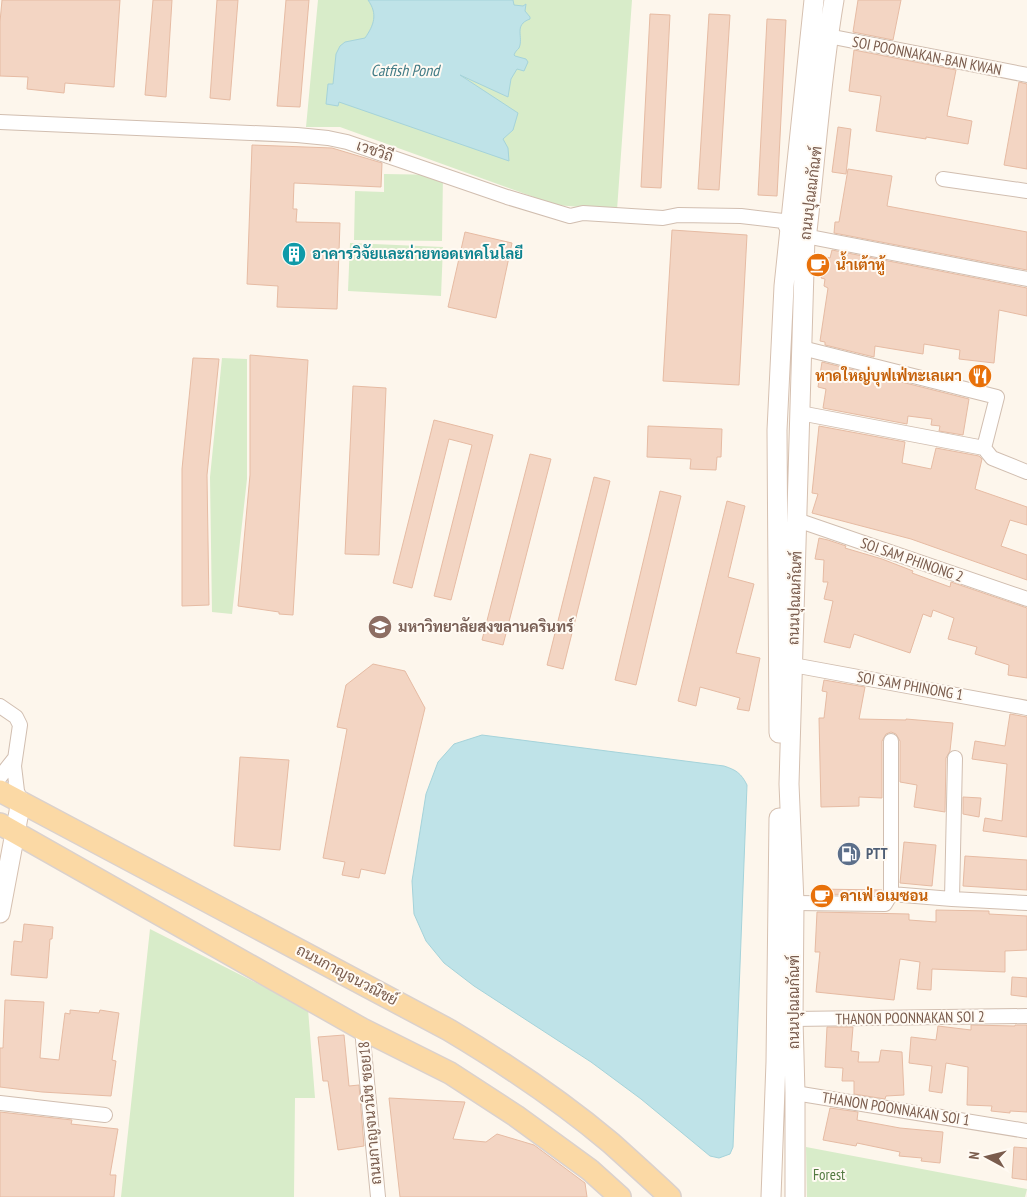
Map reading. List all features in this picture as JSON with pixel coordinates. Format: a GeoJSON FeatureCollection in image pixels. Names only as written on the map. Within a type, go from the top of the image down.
{"type":"FeatureCollection","features":[{"type":"Feature","properties":{"kind":"main road","name":"ถนนกาญจนวณิชย์"},"geometry":{"type":"LineString","coordinates":[[0,791],[449,1030],[502,1062],[611,1143],[670,1197]]}},
{"type":"Feature","properties":{"kind":"main road"},"geometry":{"type":"LineString","coordinates":[[7,828],[362,1029],[450,1073],[499,1105],[590,1170],[620,1197]]}},
{"type":"Feature","properties":{"kind":"street","name":"ถนนปุณณกัณฑ์"},"geometry":{"type":"LineString","coordinates":[[771,1197],[794,903],[789,784],[802,348],[797,234],[814,0]]}},
{"type":"Feature","properties":{"kind":"street","name":"ถนนปุณณกัณฑ์"},"geometry":{"type":"LineString","coordinates":[[797,234],[807,231],[828,36],[834,0]]}},
{"type":"Feature","properties":{"kind":"street","name":"SOI POONNAKAN-BAN KWAN"},"geometry":{"type":"LineString","coordinates":[[828,36],[1027,76]]}},
{"type":"Feature","properties":{"kind":"street","name":"เวชวิถี"},"geometry":{"type":"LineString","coordinates":[[0,122],[328,138],[347,142],[507,197],[570,216],[583,213],[663,218],[678,215],[741,216],[783,221],[797,234]]}},
{"type":"Feature","properties":{"kind":"street"},"geometry":{"type":"LineString","coordinates":[[943,178],[1027,191]]}},
{"type":"Feature","properties":{"kind":"street","name":"ถนนปุณณกัณฑ์"},"geometry":{"type":"LineString","coordinates":[[796,1197],[796,1093],[784,1019],[779,774],[777,430],[784,286],[797,234]]}},
{"type":"Feature","properties":{"kind":"street"},"geometry":{"type":"LineString","coordinates":[[797,234],[1027,279]]}},
{"type":"Feature","properties":{"kind":"street"},"geometry":{"type":"LineString","coordinates":[[802,348],[997,397],[984,448]]}},
{"type":"Feature","properties":{"kind":"street"},"geometry":{"type":"LineString","coordinates":[[800,414],[984,448],[992,458],[1027,472]]}},
{"type":"Feature","properties":{"kind":"street","name":"SOI SAM PHINONG 2"},"geometry":{"type":"LineString","coordinates":[[798,520],[1027,599]]}},
{"type":"Feature","properties":{"kind":"street","name":"SOI SAM PHINONG 1"},"geometry":{"type":"LineString","coordinates":[[793,665],[1027,708]]}},
{"type":"Feature","properties":{"kind":"street"},"geometry":{"type":"LineString","coordinates":[[0,706],[19,720],[20,732],[15,758],[16,782],[20,801],[7,828],[0,913]]}},
{"type":"Feature","properties":{"kind":"street"},"geometry":{"type":"LineString","coordinates":[[794,903],[885,904],[891,894],[891,741]]}},
{"type":"Feature","properties":{"kind":"street"},"geometry":{"type":"LineString","coordinates":[[0,778],[15,758]]}},
{"type":"Feature","properties":{"kind":"street"},"geometry":{"type":"LineString","coordinates":[[952,899],[955,758]]}},
{"type":"Feature","properties":{"kind":"street"},"geometry":{"type":"LineString","coordinates":[[891,894],[1027,903]]}},
{"type":"Feature","properties":{"kind":"street","name":"THANON POONNAKAN SOI 2"},"geometry":{"type":"LineString","coordinates":[[784,1019],[1027,1016]]}},
{"type":"Feature","properties":{"kind":"street","name":"ถนนกาญจนวนิช ซอย18"},"geometry":{"type":"LineString","coordinates":[[362,1029],[378,1197]]}},
{"type":"Feature","properties":{"kind":"street","name":"THANON POONNAKAN SOI 1"},"geometry":{"type":"LineString","coordinates":[[796,1093],[1027,1131]]}},
{"type":"Feature","properties":{"kind":"street"},"geometry":{"type":"LineString","coordinates":[[0,1103],[105,1115]]}},
{"type":"Feature","properties":{"kind":"green space"},"geometry":{"type":"Polygon","coordinates":[[[318,0],[632,0],[617,210],[556,205],[340,127],[306,127],[318,0]]]}},
{"type":"Feature","properties":{"kind":"green space"},"geometry":{"type":"Polygon","coordinates":[[[384,174],[443,175],[442,241],[354,240],[355,191],[384,192],[384,174]]]}},
{"type":"Feature","properties":{"kind":"green space"},"geometry":{"type":"Polygon","coordinates":[[[350,243],[443,247],[441,296],[348,291],[350,243]]]}},
{"type":"Feature","properties":{"kind":"green space"},"geometry":{"type":"Polygon","coordinates":[[[222,358],[247,359],[247,479],[232,614],[212,612],[210,477],[222,358]]]}},
{"type":"Feature","properties":{"kind":"green space"},"geometry":{"type":"Polygon","coordinates":[[[150,929],[308,1009],[315,1098],[295,1098],[294,1197],[121,1197],[150,929]]]}},
{"type":"Feature","properties":{"kind":"green space","name":"Forest"},"geometry":{"type":"Polygon","coordinates":[[[806,1147],[1027,1189],[1025,1197],[807,1197],[806,1147]]]}},
{"type":"Feature","properties":{"kind":"water","name":"Catfish Pond"},"geometry":{"type":"Polygon","coordinates":[[[368,0],[513,0],[514,5],[523,6],[526,4],[525,11],[530,19],[520,28],[520,44],[514,55],[526,59],[528,62],[524,71],[517,69],[511,79],[508,97],[460,75],[518,113],[513,130],[503,139],[508,148],[509,161],[339,102],[338,106],[326,104],[328,84],[333,84],[336,54],[340,46],[345,42],[365,38],[371,29],[374,15],[368,0]]]}},
{"type":"Feature","properties":{"kind":"water"},"geometry":{"type":"Polygon","coordinates":[[[482,735],[724,766],[738,772],[745,781],[747,785],[733,1147],[730,1154],[719,1158],[710,1156],[641,1099],[591,1062],[474,986],[444,963],[426,941],[414,914],[412,881],[426,794],[438,762],[454,744],[482,735]]]}},
{"type":"Feature","properties":{"kind":"building"},"geometry":{"type":"Polygon","coordinates":[[[2,0],[120,0],[114,87],[65,83],[64,93],[27,89],[28,77],[0,76],[2,0]]]}},
{"type":"Feature","properties":{"kind":"building"},"geometry":{"type":"Polygon","coordinates":[[[153,0],[172,0],[166,97],[145,95],[153,0]]]}},
{"type":"Feature","properties":{"kind":"building"},"geometry":{"type":"Polygon","coordinates":[[[217,0],[238,0],[230,100],[210,98],[217,0]]]}},
{"type":"Feature","properties":{"kind":"building"},"geometry":{"type":"Polygon","coordinates":[[[286,0],[309,0],[300,107],[277,106],[286,0]]]}},
{"type":"Feature","properties":{"kind":"building"},"geometry":{"type":"Polygon","coordinates":[[[858,0],[901,0],[893,40],[853,32],[858,0]]]}},
{"type":"Feature","properties":{"kind":"building"},"geometry":{"type":"Polygon","coordinates":[[[650,14],[670,15],[661,188],[641,187],[650,14]]]}},
{"type":"Feature","properties":{"kind":"building"},"geometry":{"type":"Polygon","coordinates":[[[709,14],[730,15],[719,190],[698,189],[709,14]]]}},
{"type":"Feature","properties":{"kind":"building"},"geometry":{"type":"Polygon","coordinates":[[[767,19],[786,20],[777,196],[758,195],[767,19]]]}},
{"type":"Feature","properties":{"kind":"building"},"geometry":{"type":"Polygon","coordinates":[[[854,50],[956,70],[947,116],[972,121],[968,144],[876,131],[881,96],[849,91],[854,50]]]}},
{"type":"Feature","properties":{"kind":"building"},"geometry":{"type":"Polygon","coordinates":[[[1019,82],[1027,84],[1027,169],[1004,165],[1019,82]]]}},
{"type":"Feature","properties":{"kind":"building"},"geometry":{"type":"Polygon","coordinates":[[[838,127],[851,129],[846,174],[832,172],[838,127]]]}},
{"type":"Feature","properties":{"kind":"building","name":"อาคารวิจัยและถ่ายทอดเทคโนโลยี"},"geometry":{"type":"Polygon","coordinates":[[[252,145],[332,148],[382,163],[381,187],[294,183],[293,209],[297,209],[296,222],[340,223],[337,309],[277,307],[278,286],[247,284],[252,145]]]}},
{"type":"Feature","properties":{"kind":"building"},"geometry":{"type":"Polygon","coordinates":[[[848,169],[892,176],[887,206],[1027,232],[1027,270],[834,233],[835,222],[839,222],[848,169]]]}},
{"type":"Feature","properties":{"kind":"building"},"geometry":{"type":"Polygon","coordinates":[[[672,230],[747,235],[739,385],[663,381],[672,230]]]}},
{"type":"Feature","properties":{"kind":"building"},"geometry":{"type":"Polygon","coordinates":[[[465,232],[512,243],[496,318],[448,307],[465,232]]]}},
{"type":"Feature","properties":{"kind":"building"},"geometry":{"type":"Polygon","coordinates":[[[832,250],[1027,288],[1027,316],[999,310],[994,363],[959,359],[960,350],[924,344],[923,354],[875,346],[874,357],[825,345],[825,342],[820,341],[828,288],[824,286],[825,279],[821,278],[826,257],[830,258],[832,250]]]}},
{"type":"Feature","properties":{"kind":"building"},"geometry":{"type":"Polygon","coordinates":[[[250,355],[308,360],[293,615],[238,606],[250,475],[250,355]]]}},
{"type":"Feature","properties":{"kind":"building"},"geometry":{"type":"Polygon","coordinates":[[[193,358],[219,359],[207,475],[209,605],[182,606],[182,469],[193,358]]]}},
{"type":"Feature","properties":{"kind":"building"},"geometry":{"type":"Polygon","coordinates":[[[822,362],[969,399],[963,435],[939,431],[940,426],[931,425],[932,419],[908,416],[907,424],[823,408],[826,389],[818,387],[822,362]]]}},
{"type":"Feature","properties":{"kind":"building"},"geometry":{"type":"Polygon","coordinates":[[[353,386],[386,388],[379,555],[345,554],[353,386]]]}},
{"type":"Feature","properties":{"kind":"building"},"geometry":{"type":"Polygon","coordinates":[[[434,420],[493,435],[451,600],[434,596],[472,445],[449,439],[412,588],[393,583],[434,420]]]}},
{"type":"Feature","properties":{"kind":"building"},"geometry":{"type":"Polygon","coordinates":[[[648,426],[722,429],[721,457],[717,457],[716,470],[690,469],[691,459],[647,457],[648,426]]]}},
{"type":"Feature","properties":{"kind":"building"},"geometry":{"type":"Polygon","coordinates":[[[819,426],[905,442],[902,463],[931,469],[936,448],[979,456],[982,459],[975,489],[1027,507],[1027,525],[1010,520],[1001,546],[1027,555],[1027,580],[911,539],[812,513],[818,494],[812,493],[819,426]]]}},
{"type":"Feature","properties":{"kind":"building"},"geometry":{"type":"Polygon","coordinates":[[[530,454],[551,459],[503,645],[482,640],[530,454]]]}},
{"type":"Feature","properties":{"kind":"building"},"geometry":{"type":"Polygon","coordinates":[[[594,477],[610,481],[563,669],[547,665],[594,477]]]}},
{"type":"Feature","properties":{"kind":"building"},"geometry":{"type":"Polygon","coordinates":[[[660,491],[681,496],[636,685],[615,680],[660,491]]]}},
{"type":"Feature","properties":{"kind":"building"},"geometry":{"type":"Polygon","coordinates":[[[727,501],[745,506],[728,577],[754,584],[736,653],[760,658],[749,711],[737,709],[740,698],[700,687],[696,706],[678,701],[727,501]]]}},
{"type":"Feature","properties":{"kind":"building"},"geometry":{"type":"Polygon","coordinates":[[[819,538],[882,559],[913,571],[912,573],[950,587],[951,582],[1027,608],[1027,678],[1008,675],[1009,665],[975,654],[977,647],[948,639],[954,618],[933,610],[931,617],[923,614],[910,653],[854,634],[850,648],[824,642],[833,601],[824,599],[828,582],[823,582],[824,560],[815,559],[819,538]]]}},
{"type":"Feature","properties":{"kind":"building"},"geometry":{"type":"Polygon","coordinates":[[[373,664],[405,671],[425,708],[385,874],[361,869],[359,878],[342,875],[345,862],[323,858],[347,729],[337,727],[346,685],[373,664]]]}},
{"type":"Feature","properties":{"kind":"building"},"geometry":{"type":"Polygon","coordinates":[[[824,680],[865,687],[859,719],[906,719],[953,723],[950,751],[946,758],[945,812],[914,807],[917,785],[900,782],[900,741],[896,734],[891,732],[886,734],[882,741],[882,798],[859,797],[859,806],[821,807],[819,718],[824,718],[827,692],[822,691],[824,680]]]}},
{"type":"Feature","properties":{"kind":"building"},"geometry":{"type":"Polygon","coordinates":[[[1010,714],[1027,717],[1027,837],[983,831],[985,818],[1002,821],[1007,764],[972,759],[975,741],[1005,746],[1010,714]]]}},
{"type":"Feature","properties":{"kind":"building"},"geometry":{"type":"Polygon","coordinates":[[[240,757],[289,760],[280,850],[234,846],[240,757]]]}},
{"type":"Feature","properties":{"kind":"building"},"geometry":{"type":"Polygon","coordinates":[[[963,797],[981,798],[979,817],[963,814],[963,797]]]}},
{"type":"Feature","properties":{"kind":"building"},"geometry":{"type":"Polygon","coordinates":[[[904,842],[936,845],[932,886],[900,883],[904,842]]]}},
{"type":"Feature","properties":{"kind":"building"},"geometry":{"type":"Polygon","coordinates":[[[965,856],[1027,860],[1027,890],[963,886],[965,856]]]}},
{"type":"Feature","properties":{"kind":"building"},"geometry":{"type":"Polygon","coordinates":[[[816,889],[882,890],[882,892],[880,895],[816,894],[816,889]]]}},
{"type":"Feature","properties":{"kind":"building"},"geometry":{"type":"Polygon","coordinates":[[[936,910],[989,911],[989,914],[1027,916],[1027,950],[1005,951],[1005,972],[932,969],[931,990],[917,989],[920,962],[900,959],[894,1000],[816,992],[820,952],[815,952],[817,912],[909,914],[909,920],[936,922],[936,910]]]}},
{"type":"Feature","properties":{"kind":"building"},"geometry":{"type":"Polygon","coordinates":[[[24,924],[53,927],[52,939],[50,939],[47,978],[11,975],[14,941],[22,942],[24,924]]]}},
{"type":"Feature","properties":{"kind":"building"},"geometry":{"type":"Polygon","coordinates":[[[1012,977],[1027,978],[1027,997],[1011,995],[1012,977]]]}},
{"type":"Feature","properties":{"kind":"building"},"geometry":{"type":"Polygon","coordinates":[[[5,1000],[44,1002],[40,1058],[59,1060],[65,1013],[70,1014],[70,1010],[99,1013],[100,1010],[119,1013],[112,1060],[116,1061],[111,1096],[42,1092],[0,1087],[0,1048],[3,1048],[5,1000]]]}},
{"type":"Feature","properties":{"kind":"building"},"geometry":{"type":"Polygon","coordinates":[[[971,1025],[1027,1025],[1027,1112],[991,1111],[992,1106],[967,1105],[968,1067],[946,1063],[942,1093],[929,1091],[932,1066],[909,1063],[911,1037],[936,1040],[938,1026],[971,1030],[971,1025]]]}},
{"type":"Feature","properties":{"kind":"building"},"geometry":{"type":"Polygon","coordinates":[[[827,1027],[853,1027],[851,1051],[859,1052],[858,1062],[879,1062],[881,1050],[902,1052],[904,1095],[886,1096],[885,1099],[854,1094],[854,1081],[842,1081],[843,1068],[825,1067],[827,1027]]]}},
{"type":"Feature","properties":{"kind":"building"},"geometry":{"type":"Polygon","coordinates":[[[344,1035],[349,1086],[359,1085],[364,1146],[338,1150],[328,1081],[323,1081],[318,1037],[344,1035]]]}},
{"type":"Feature","properties":{"kind":"building"},"geometry":{"type":"Polygon","coordinates":[[[389,1098],[465,1102],[453,1139],[486,1142],[497,1134],[534,1145],[585,1183],[587,1197],[400,1197],[389,1098]]]}},
{"type":"Feature","properties":{"kind":"building"},"geometry":{"type":"Polygon","coordinates":[[[830,1108],[858,1112],[857,1120],[900,1128],[943,1132],[940,1163],[921,1161],[922,1158],[899,1156],[900,1152],[857,1143],[856,1146],[823,1140],[830,1108]]]}},
{"type":"Feature","properties":{"kind":"building"},"geometry":{"type":"Polygon","coordinates":[[[0,1112],[72,1120],[71,1124],[118,1129],[110,1175],[116,1175],[114,1197],[0,1197],[0,1112]]]}},
{"type":"Feature","properties":{"kind":"building"},"geometry":{"type":"Polygon","coordinates":[[[1014,1147],[1027,1148],[1027,1180],[1012,1178],[1014,1147]]]}},
{"type":"Feature","properties":{"kind":"place","name":"อาคารวิจัยและถ่ายทอดเทคโนโลยี"},"geometry":{"type":"Point","coordinates":[294,254]}},
{"type":"Feature","properties":{"kind":"place","name":"น้ำเต้าหู้"},"geometry":{"type":"Point","coordinates":[818,265]}},
{"type":"Feature","properties":{"kind":"place","name":"หาดใหญ่บุฟเฟ่ทะเลเผา"},"geometry":{"type":"Point","coordinates":[980,376]}},
{"type":"Feature","properties":{"kind":"place","name":"มหาวิทยาลัยสงขลานครินทร์"},"geometry":{"type":"Point","coordinates":[380,627]}},
{"type":"Feature","properties":{"kind":"place","name":"PTT"},"geometry":{"type":"Point","coordinates":[849,854]}},
{"type":"Feature","properties":{"kind":"place","name":"คาเฟ่ อเมซอน"},"geometry":{"type":"Point","coordinates":[822,896]}}]}
